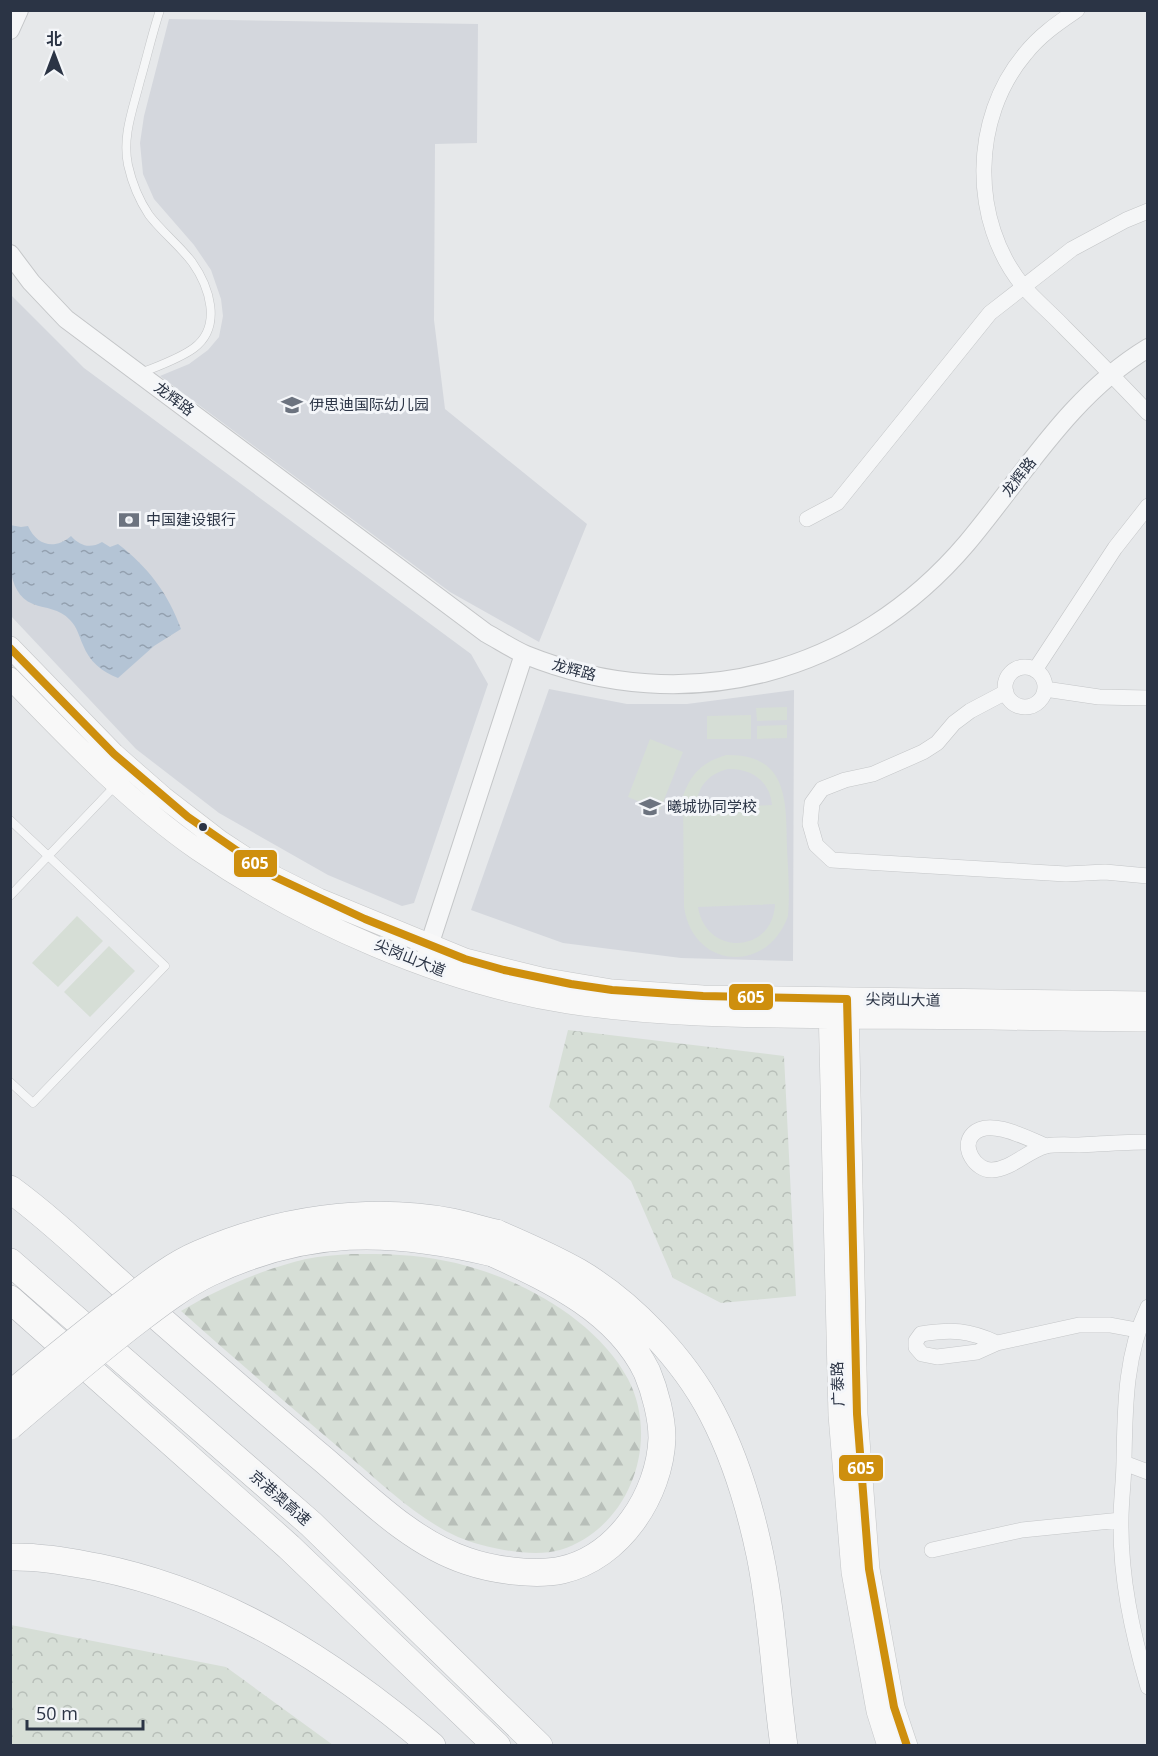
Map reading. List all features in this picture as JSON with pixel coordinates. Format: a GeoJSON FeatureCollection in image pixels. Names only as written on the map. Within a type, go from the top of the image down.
{"type":"FeatureCollection","features":[{"type":"Feature","properties":{"kind":"highway"},"geometry":{"type":"LineString","coordinates":[[10,1189],[248,1396],[384,1511],[414,1534],[446,1553],[469,1562],[529,1572],[562,1570],[588,1560],[612,1544],[632,1523],[649,1493],[657,1467],[662,1438],[657,1404],[646,1372],[629,1345],[606,1319],[572,1292],[534,1272],[494,1244],[451,1222],[398,1216],[344,1217],[298,1223],[253,1234],[197,1254],[151,1282],[72,1342],[10,1395]]}},
{"type":"Feature","properties":{"kind":"highway"},"geometry":{"type":"LineString","coordinates":[[10,1426],[91,1357],[162,1302],[207,1274],[259,1254],[304,1241],[351,1236],[409,1237],[448,1243],[494,1244],[541,1252],[580,1273],[622,1304],[652,1332],[685,1371],[712,1413],[732,1457],[760,1557],[784,1746]]}},
{"type":"Feature","properties":{"kind":"highway","name":"京港澳高速"},"geometry":{"type":"LineString","coordinates":[[10,1262],[311,1524],[539,1746]]}},
{"type":"Feature","properties":{"kind":"highway","name":"京港澳高速"},"geometry":{"type":"LineString","coordinates":[[10,1299],[290,1547],[497,1746]]}},
{"type":"Feature","properties":{"kind":"highway"},"geometry":{"type":"LineString","coordinates":[[10,1557],[79,1564],[131,1574],[236,1613],[335,1670],[384,1705],[432,1746]]}},
{"type":"Feature","properties":{"kind":"main road","name":"尖岗山大道"},"geometry":{"type":"LineString","coordinates":[[10,647],[114,754],[171,804],[220,841],[275,877],[365,920],[426,955],[497,988],[569,1003],[702,1015],[838,1008],[1148,1002]]}},
{"type":"Feature","properties":{"kind":"main road","name":"尖岗山大道"},"geometry":{"type":"LineString","coordinates":[[10,678],[116,785],[197,849],[292,907],[426,955]]}},
{"type":"Feature","properties":{"kind":"main road","name":"尖岗山大道"},"geometry":{"type":"LineString","coordinates":[[838,1008],[1148,1021]]}},
{"type":"Feature","properties":{"kind":"main road","name":"广泰路"},"geometry":{"type":"LineString","coordinates":[[838,1008],[839,1415],[852,1572],[877,1712],[888,1746]]}},
{"type":"Feature","properties":{"kind":"main road","name":"广泰路"},"geometry":{"type":"LineString","coordinates":[[838,1008],[858,1426],[869,1569],[894,1707],[907,1746]]}},
{"type":"Feature","properties":{"kind":"street"},"geometry":{"type":"LineString","coordinates":[[10,30],[19,10]]}},
{"type":"Feature","properties":{"kind":"street"},"geometry":{"type":"LineString","coordinates":[[1077,10],[1045,32],[1024,55],[1007,81],[994,109],[986,139],[984,170],[986,201],[1002,250],[1023,286],[1148,413]]}},
{"type":"Feature","properties":{"kind":"street"},"geometry":{"type":"LineString","coordinates":[[807,519],[837,503],[990,313],[1072,249],[1126,219],[1148,211]]}},
{"type":"Feature","properties":{"kind":"street","name":"龙辉路"},"geometry":{"type":"LineString","coordinates":[[10,254],[31,282],[66,319],[486,633],[524,654],[566,669],[610,679],[654,684],[699,684],[743,678],[787,667],[828,651],[868,630],[904,605],[938,575],[968,542],[1066,418],[1097,385],[1148,348]]}},
{"type":"Feature","properties":{"kind":"street"},"geometry":{"type":"LineString","coordinates":[[1035,670],[1115,549],[1148,506]]}},
{"type":"Feature","properties":{"kind":"street"},"geometry":{"type":"LineString","coordinates":[[426,955],[524,654]]}},
{"type":"Feature","properties":{"kind":"street"},"geometry":{"type":"LineString","coordinates":[[1021,667],[1041,674],[1045,689],[1039,701],[1032,706],[1025,707],[1010,701],[1005,683],[1011,673],[1021,667]]}},
{"type":"Feature","properties":{"kind":"street"},"geometry":{"type":"LineString","coordinates":[[1045,689],[1099,697],[1148,698]]}},
{"type":"Feature","properties":{"kind":"street"},"geometry":{"type":"LineString","coordinates":[[1006,692],[970,711],[954,723],[937,743],[923,752],[873,774],[845,780],[822,789],[812,803],[810,824],[816,845],[832,860],[1066,874],[1105,872],[1148,876]]}},
{"type":"Feature","properties":{"kind":"street"},"geometry":{"type":"LineString","coordinates":[[1046,1146],[1000,1128],[987,1128],[973,1133],[969,1140],[969,1151],[973,1161],[981,1168],[989,1170],[1000,1168],[1046,1146],[1148,1142]]}},
{"type":"Feature","properties":{"kind":"street"},"geometry":{"type":"LineString","coordinates":[[1148,1306],[1137,1330],[1129,1368],[1124,1412],[1121,1520],[1122,1563],[1128,1609],[1148,1687]]}},
{"type":"Feature","properties":{"kind":"street"},"geometry":{"type":"LineString","coordinates":[[997,1343],[1078,1326],[1110,1325],[1137,1330]]}},
{"type":"Feature","properties":{"kind":"street"},"geometry":{"type":"LineString","coordinates":[[1124,1463],[1148,1472]]}},
{"type":"Feature","properties":{"kind":"street"},"geometry":{"type":"LineString","coordinates":[[932,1550],[1022,1530],[1121,1520]]}},
{"type":"Feature","properties":{"kind":"lane"},"geometry":{"type":"LineString","coordinates":[[140,374],[196,347],[210,326],[212,313],[200,274],[142,205],[128,163],[126,133],[160,10]]}},
{"type":"Feature","properties":{"kind":"lane"},"geometry":{"type":"LineString","coordinates":[[10,896],[116,785]]}},
{"type":"Feature","properties":{"kind":"lane"},"geometry":{"type":"LineString","coordinates":[[10,820],[165,966],[33,1103],[10,1082]]}},
{"type":"Feature","properties":{"kind":"shaded area"},"geometry":{"type":"Polygon","coordinates":[[[169,19],[478,24],[477,143],[435,144],[434,320],[445,409],[587,524],[539,642],[450,592],[160,376],[189,364],[208,350],[219,337],[223,316],[221,299],[211,270],[194,245],[154,199],[143,174],[140,143],[144,116],[169,19]]]}},
{"type":"Feature","properties":{"kind":"shaded area"},"geometry":{"type":"Polygon","coordinates":[[[10,294],[84,368],[471,654],[488,684],[414,903],[402,906],[328,875],[219,813],[136,749],[11,616],[10,294]]]}},
{"type":"Feature","properties":{"kind":"shaded area","name":"曦城协同学校"},"geometry":{"type":"Polygon","coordinates":[[[549,689],[627,704],[687,704],[794,690],[793,961],[681,958],[563,943],[471,910],[549,689]]]}},
{"type":"Feature","properties":{"kind":"green space"},"geometry":{"type":"Polygon","coordinates":[[[787,707],[787,720],[757,721],[756,708],[787,707]]]}},
{"type":"Feature","properties":{"kind":"green space"},"geometry":{"type":"Polygon","coordinates":[[[751,715],[751,739],[707,739],[707,716],[751,715]]]}},
{"type":"Feature","properties":{"kind":"green space"},"geometry":{"type":"Polygon","coordinates":[[[787,725],[787,738],[757,739],[757,726],[787,725]]]}},
{"type":"Feature","properties":{"kind":"green space"},"geometry":{"type":"Polygon","coordinates":[[[650,739],[683,752],[660,810],[628,797],[650,739]]]}},
{"type":"Feature","properties":{"kind":"green space"},"geometry":{"type":"Polygon","coordinates":[[[726,755],[746,757],[762,762],[772,771],[779,783],[786,813],[789,882],[788,916],[778,935],[764,948],[748,955],[732,957],[715,953],[701,943],[690,928],[684,907],[683,796],[694,775],[704,765],[726,755]],[[728,769],[715,774],[705,782],[701,788],[696,808],[772,805],[768,789],[758,778],[744,771],[728,769]],[[775,904],[698,907],[704,923],[713,935],[725,941],[739,943],[752,940],[763,933],[771,921],[775,904]]]}},
{"type":"Feature","properties":{"kind":"green space"},"geometry":{"type":"Polygon","coordinates":[[[77,916],[103,941],[58,987],[32,963],[77,916]]]}},
{"type":"Feature","properties":{"kind":"green space"},"geometry":{"type":"Polygon","coordinates":[[[109,946],[135,971],[90,1017],[64,992],[109,946]]]}},
{"type":"Feature","properties":{"kind":"green space"},"geometry":{"type":"Polygon","coordinates":[[[568,1030],[784,1056],[796,1296],[721,1303],[673,1278],[631,1181],[549,1107],[568,1030]]]}},
{"type":"Feature","properties":{"kind":"green space"},"geometry":{"type":"Polygon","coordinates":[[[352,1254],[423,1257],[472,1267],[498,1276],[550,1302],[595,1336],[628,1379],[637,1404],[641,1429],[639,1455],[632,1480],[621,1503],[604,1523],[584,1539],[560,1550],[536,1553],[508,1551],[481,1545],[443,1530],[401,1501],[181,1311],[211,1294],[273,1268],[312,1258],[352,1254]]]}},
{"type":"Feature","properties":{"kind":"green space"},"geometry":{"type":"Polygon","coordinates":[[[11,1625],[226,1667],[333,1745],[11,1745],[11,1625]]]}},
{"type":"Feature","properties":{"kind":"water"},"geometry":{"type":"Polygon","coordinates":[[[10,525],[28,526],[36,538],[47,544],[59,543],[71,536],[85,545],[102,542],[110,547],[118,544],[139,562],[156,582],[170,604],[181,629],[154,646],[118,678],[107,673],[89,656],[74,626],[66,616],[33,604],[17,590],[11,569],[10,525]]]}},
{"type":"Feature","properties":{"kind":"transit line","name":"605"},"geometry":{"type":"LineString","coordinates":[[10,648],[114,754],[188,817],[275,877],[365,919],[465,959],[571,984],[612,990],[703,996],[847,999],[857,1414],[869,1569],[894,1707],[907,1746]]}},
{"type":"Feature","properties":{"kind":"place","name":"伊思迪国际幼儿园"},"geometry":{"type":"Point","coordinates":[292,405]}},
{"type":"Feature","properties":{"kind":"place","name":"中国建设银行"},"geometry":{"type":"Point","coordinates":[129,520]}},
{"type":"Feature","properties":{"kind":"place","name":"曦城协同学校"},"geometry":{"type":"Point","coordinates":[650,807]}}]}
